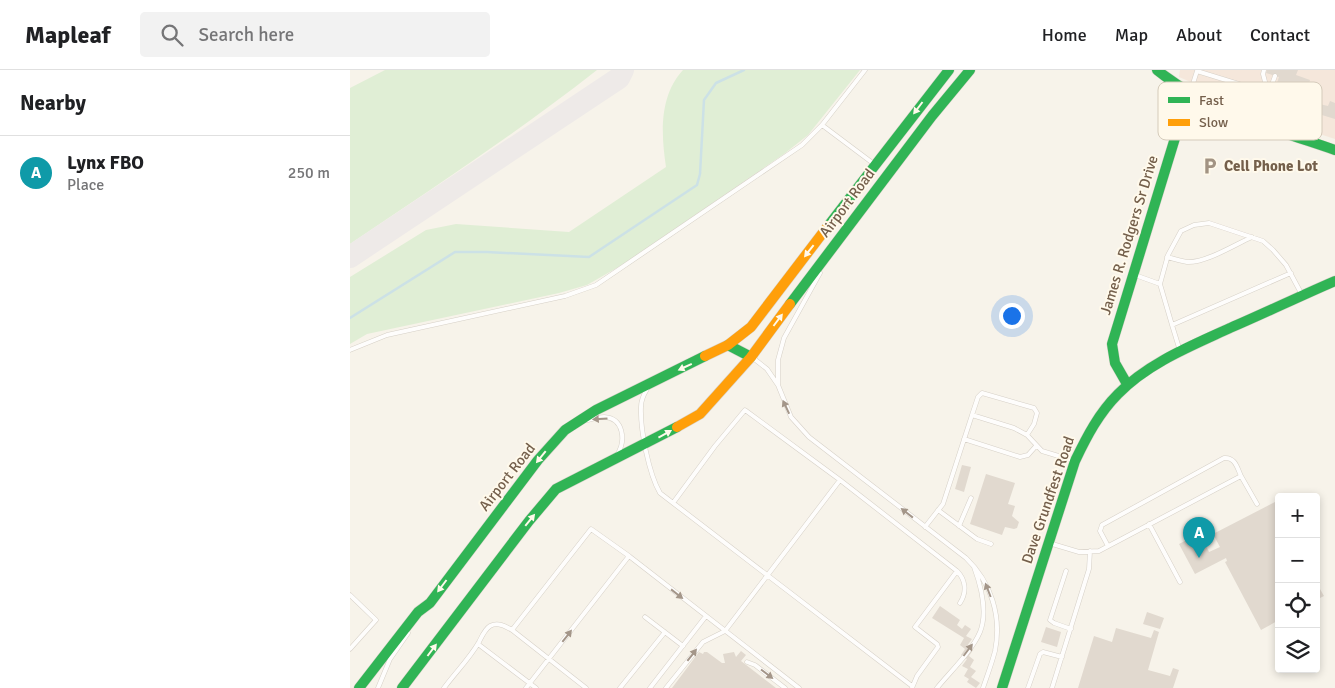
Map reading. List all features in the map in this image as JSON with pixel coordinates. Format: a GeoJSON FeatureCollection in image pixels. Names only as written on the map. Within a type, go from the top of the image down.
{"type":"FeatureCollection","features":[{"type":"Feature","properties":{"kind":"main road","name":"Airport Road"},"geometry":{"type":"LineString","coordinates":[[359,688],[418,612],[430,603],[538,460],[564,430],[596,410],[728,345],[750,327],[949,70]]}},
{"type":"Feature","properties":{"kind":"main road","name":"Airport Road"},"geometry":{"type":"LineString","coordinates":[[402,688],[529,521],[556,489],[646,444],[700,414],[751,356],[932,116],[970,70]]}},
{"type":"Feature","properties":{"kind":"main road"},"geometry":{"type":"LineString","coordinates":[[1159,72],[1173,82]]}},
{"type":"Feature","properties":{"kind":"main road","name":"James R. Rodgers Sr Drive"},"geometry":{"type":"LineString","coordinates":[[1127,384],[1115,363],[1112,344],[1174,140]]}},
{"type":"Feature","properties":{"kind":"main road"},"geometry":{"type":"LineString","coordinates":[[1306,140],[1335,150]]}},
{"type":"Feature","properties":{"kind":"main road","name":"Dave Grundfest Road"},"geometry":{"type":"LineString","coordinates":[[1002,688],[1075,460],[1084,437],[1100,413],[1127,384],[1145,370],[1180,351],[1335,280]]}},
{"type":"Feature","properties":{"kind":"main road"},"geometry":{"type":"LineString","coordinates":[[728,345],[751,356]]}},
{"type":"Feature","properties":{"kind":"lane"},"geometry":{"type":"LineString","coordinates":[[350,350],[387,335],[565,296],[596,285],[802,145],[822,125],[865,70]]}},
{"type":"Feature","properties":{"kind":"lane"},"geometry":{"type":"LineString","coordinates":[[1194,82],[1197,71],[1232,82]]}},
{"type":"Feature","properties":{"kind":"lane"},"geometry":{"type":"LineString","coordinates":[[1273,82],[1275,76]]}},
{"type":"Feature","properties":{"kind":"lane"},"geometry":{"type":"LineString","coordinates":[[822,125],[876,165]]}},
{"type":"Feature","properties":{"kind":"lane"},"geometry":{"type":"LineString","coordinates":[[1180,351],[1160,284],[1168,257],[1181,231],[1194,225],[1209,223],[1263,241],[1286,265],[1302,296]]}},
{"type":"Feature","properties":{"kind":"lane"},"geometry":{"type":"LineString","coordinates":[[1168,257],[1186,262],[1195,262],[1252,238]]}},
{"type":"Feature","properties":{"kind":"lane"},"geometry":{"type":"LineString","coordinates":[[778,385],[778,360],[784,338],[839,239]]}},
{"type":"Feature","properties":{"kind":"lane"},"geometry":{"type":"LineString","coordinates":[[1133,274],[1160,284]]}},
{"type":"Feature","properties":{"kind":"lane"},"geometry":{"type":"LineString","coordinates":[[1172,325],[1291,274]]}},
{"type":"Feature","properties":{"kind":"lane"},"geometry":{"type":"LineString","coordinates":[[751,356],[767,369],[778,385],[791,417],[809,437],[973,565],[981,575],[988,588],[998,624],[995,652],[983,688]]}},
{"type":"Feature","properties":{"kind":"lane"},"geometry":{"type":"LineString","coordinates":[[649,384],[641,405],[654,483],[660,493],[912,687],[917,676],[938,647],[937,644],[915,627],[957,571]]}},
{"type":"Feature","properties":{"kind":"lane"},"geometry":{"type":"LineString","coordinates":[[925,527],[943,504],[978,397],[985,392],[1034,408],[1037,413],[1034,424],[1027,435]]}},
{"type":"Feature","properties":{"kind":"lane"},"geometry":{"type":"LineString","coordinates":[[673,503],[745,410],[840,480],[961,574],[965,585],[964,596],[960,602]]}},
{"type":"Feature","properties":{"kind":"lane"},"geometry":{"type":"LineString","coordinates":[[972,415],[1014,428],[1027,435],[1042,450],[1075,460]]}},
{"type":"Feature","properties":{"kind":"lane"},"geometry":{"type":"LineString","coordinates":[[575,423],[602,417],[616,422],[621,429],[623,442],[613,461]]}},
{"type":"Feature","properties":{"kind":"lane"},"geometry":{"type":"LineString","coordinates":[[964,439],[1020,457],[1028,455],[1036,446]]}},
{"type":"Feature","properties":{"kind":"lane"},"geometry":{"type":"LineString","coordinates":[[1108,546],[1100,531],[1102,525],[1224,458],[1233,460],[1256,504]]}},
{"type":"Feature","properties":{"kind":"lane"},"geometry":{"type":"LineString","coordinates":[[1048,543],[1079,552],[1099,551],[1242,476]]}},
{"type":"Feature","properties":{"kind":"lane"},"geometry":{"type":"LineString","coordinates":[[666,688],[703,642],[724,631],[840,480]]}},
{"type":"Feature","properties":{"kind":"lane"},"geometry":{"type":"LineString","coordinates":[[959,526],[971,498]]}},
{"type":"Feature","properties":{"kind":"lane"},"geometry":{"type":"LineString","coordinates":[[938,510],[977,539],[991,544]]}},
{"type":"Feature","properties":{"kind":"lane"},"geometry":{"type":"LineString","coordinates":[[1149,524],[1180,582]]}},
{"type":"Feature","properties":{"kind":"lane"},"geometry":{"type":"LineString","coordinates":[[512,630],[591,529],[799,688]]}},
{"type":"Feature","properties":{"kind":"lane"},"geometry":{"type":"LineString","coordinates":[[1052,688],[1089,569],[1090,551]]}},
{"type":"Feature","properties":{"kind":"lane"},"geometry":{"type":"LineString","coordinates":[[526,688],[628,556]]}},
{"type":"Feature","properties":{"kind":"lane"},"geometry":{"type":"LineString","coordinates":[[937,688],[970,648],[981,628],[983,604],[979,581],[973,565]]}},
{"type":"Feature","properties":{"kind":"lane"},"geometry":{"type":"LineString","coordinates":[[1066,571],[1050,620],[1071,629]]}},
{"type":"Feature","properties":{"kind":"lane"},"geometry":{"type":"LineString","coordinates":[[350,595],[376,620],[350,649]]}},
{"type":"Feature","properties":{"kind":"lane"},"geometry":{"type":"LineString","coordinates":[[378,688],[390,659],[430,603]]}},
{"type":"Feature","properties":{"kind":"lane"},"geometry":{"type":"LineString","coordinates":[[650,688],[706,616]]}},
{"type":"Feature","properties":{"kind":"lane"},"geometry":{"type":"LineString","coordinates":[[645,617],[683,646]]}},
{"type":"Feature","properties":{"kind":"lane"},"geometry":{"type":"LineString","coordinates":[[444,688],[478,644],[485,630],[492,625],[501,624],[512,630],[586,688]]}},
{"type":"Feature","properties":{"kind":"lane"},"geometry":{"type":"LineString","coordinates":[[620,688],[665,632]]}},
{"type":"Feature","properties":{"kind":"lane"},"geometry":{"type":"LineString","coordinates":[[478,644],[536,688]]}},
{"type":"Feature","properties":{"kind":"lane"},"geometry":{"type":"LineString","coordinates":[[1028,688],[1040,654],[1044,652],[1062,658]]}},
{"type":"Feature","properties":{"kind":"lane"},"geometry":{"type":"LineString","coordinates":[[748,662],[785,688]]}},
{"type":"Feature","properties":{"kind":"shaded area"},"geometry":{"type":"Polygon","coordinates":[[[1180,70],[1335,70],[1335,139],[1322,135],[1322,82],[1191,82],[1179,77],[1180,70]]]}},
{"type":"Feature","properties":{"kind":"green space"},"geometry":{"type":"Polygon","coordinates":[[[385,70],[597,70],[506,138],[350,244],[350,88],[385,70]]]}},
{"type":"Feature","properties":{"kind":"green space"},"geometry":{"type":"Polygon","coordinates":[[[683,70],[860,70],[808,135],[784,154],[622,265],[587,285],[559,293],[367,334],[350,344],[350,277],[426,230],[456,224],[569,232],[666,167],[663,129],[666,103],[675,80],[683,70]]]}},
{"type":"Feature","properties":{"kind":"building"},"geometry":{"type":"Polygon","coordinates":[[[1267,70],[1298,70],[1296,75],[1310,80],[1309,82],[1277,82],[1279,77],[1266,73],[1267,70]]]}},
{"type":"Feature","properties":{"kind":"building"},"geometry":{"type":"Polygon","coordinates":[[[1330,101],[1335,103],[1335,119],[1322,115],[1322,105],[1328,106],[1330,101]]]}},
{"type":"Feature","properties":{"kind":"building"},"geometry":{"type":"Polygon","coordinates":[[[962,465],[971,467],[964,492],[955,489],[962,465]]]}},
{"type":"Feature","properties":{"kind":"building"},"geometry":{"type":"Polygon","coordinates":[[[986,474],[1015,483],[1008,504],[1015,506],[1012,516],[1019,522],[1017,528],[1005,527],[1002,535],[970,524],[986,474]]]}},
{"type":"Feature","properties":{"kind":"building"},"geometry":{"type":"Polygon","coordinates":[[[1275,502],[1275,622],[1261,630],[1225,562],[1227,561],[1226,558],[1195,574],[1179,544],[1200,533],[1209,552],[1220,547],[1213,534],[1275,502]]]}},
{"type":"Feature","properties":{"kind":"building"},"geometry":{"type":"Polygon","coordinates":[[[1320,589],[1324,596],[1320,598],[1320,589]]]}},
{"type":"Feature","properties":{"kind":"building"},"geometry":{"type":"Polygon","coordinates":[[[940,606],[960,620],[957,625],[962,629],[965,625],[971,629],[966,636],[972,639],[967,646],[973,650],[969,656],[974,660],[970,667],[976,671],[971,677],[980,683],[976,688],[967,682],[969,679],[964,676],[968,669],[962,666],[967,659],[961,655],[965,649],[960,645],[964,638],[932,618],[940,606]]]}},
{"type":"Feature","properties":{"kind":"building"},"geometry":{"type":"Polygon","coordinates":[[[1147,612],[1164,618],[1160,629],[1143,624],[1147,612]]]}},
{"type":"Feature","properties":{"kind":"building"},"geometry":{"type":"Polygon","coordinates":[[[1046,627],[1061,632],[1057,647],[1041,642],[1046,627]]]}},
{"type":"Feature","properties":{"kind":"building"},"geometry":{"type":"Polygon","coordinates":[[[1116,628],[1151,638],[1154,630],[1159,632],[1148,670],[1170,676],[1173,668],[1179,670],[1173,688],[1078,688],[1094,636],[1112,642],[1116,628]]]}},
{"type":"Feature","properties":{"kind":"building"},"geometry":{"type":"Polygon","coordinates":[[[741,651],[746,655],[741,661],[776,688],[672,688],[699,652],[703,654],[707,652],[722,663],[725,663],[723,654],[734,652],[736,657],[741,651]]]}},
{"type":"Feature","properties":{"kind":"waterway"},"geometry":{"type":"LineString","coordinates":[[350,318],[455,252],[589,257],[697,185],[700,174],[704,100],[716,83],[744,70]]}},
{"type":"Feature","properties":{"kind":"taxiway"},"geometry":{"type":"LineString","coordinates":[[350,257],[619,78],[623,70]]}},
{"type":"Feature","properties":{"kind":"traffic: fast"},"geometry":{"type":"LineString","coordinates":[[828,226],[949,70]]}},
{"type":"Feature","properties":{"kind":"traffic: fast"},"geometry":{"type":"LineString","coordinates":[[790,304],[932,116],[970,70]]}},
{"type":"Feature","properties":{"kind":"traffic: fast"},"geometry":{"type":"LineString","coordinates":[[1157,70],[1174,82]]}},
{"type":"Feature","properties":{"kind":"traffic: fast"},"geometry":{"type":"LineString","coordinates":[[1127,384],[1115,363],[1112,344],[1174,140]]}},
{"type":"Feature","properties":{"kind":"traffic: fast"},"geometry":{"type":"LineString","coordinates":[[1306,140],[1335,150]]}},
{"type":"Feature","properties":{"kind":"traffic: fast"},"geometry":{"type":"LineString","coordinates":[[1002,688],[1075,461],[1094,425],[1111,401],[1130,383],[1156,364],[1335,281]]}},
{"type":"Feature","properties":{"kind":"traffic: fast"},"geometry":{"type":"LineString","coordinates":[[728,345],[751,357]]}},
{"type":"Feature","properties":{"kind":"traffic: fast"},"geometry":{"type":"LineString","coordinates":[[359,688],[418,612],[430,603],[538,460],[565,430],[596,410],[705,356]]}},
{"type":"Feature","properties":{"kind":"traffic: fast"},"geometry":{"type":"LineString","coordinates":[[402,688],[529,521],[556,489],[677,427]]}},
{"type":"Feature","properties":{"kind":"traffic: slow"},"geometry":{"type":"LineString","coordinates":[[705,356],[728,345],[751,327],[828,226]]}},
{"type":"Feature","properties":{"kind":"traffic: slow"},"geometry":{"type":"LineString","coordinates":[[677,427],[700,414],[751,357],[790,304]]}},
{"type":"Feature","properties":{"kind":"place","name":"Cell Phone Lot"},"geometry":{"type":"Point","coordinates":[1210,166]}},
{"type":"Feature","properties":{"kind":"place","name":"Lynx FBO"},"geometry":{"type":"Point","coordinates":[1199,558]}}]}
